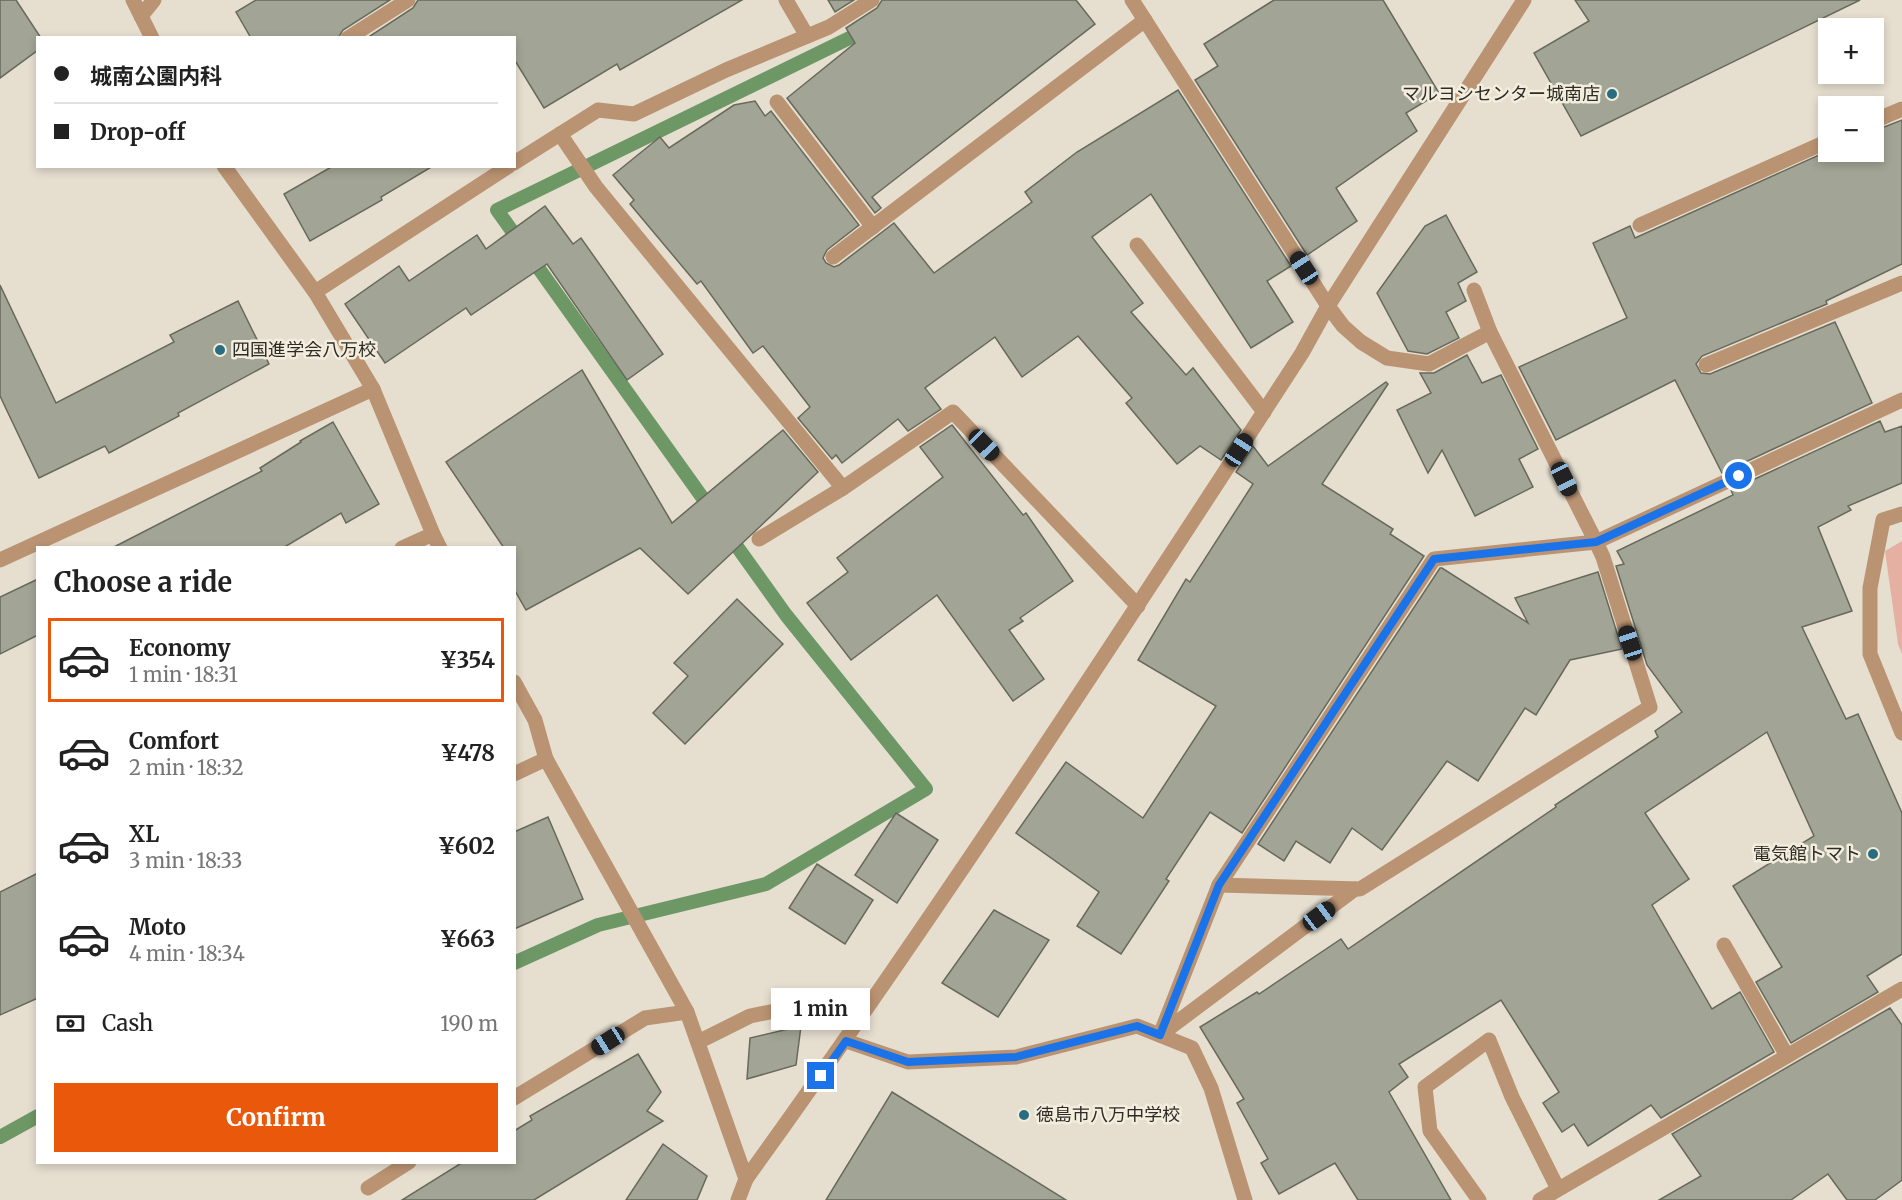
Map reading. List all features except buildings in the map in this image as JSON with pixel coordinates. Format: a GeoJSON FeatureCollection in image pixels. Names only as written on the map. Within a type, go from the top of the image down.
{"type":"FeatureCollection","features":[{"type":"Feature","properties":{"kind":"street"},"geometry":{"type":"LineString","coordinates":[[133,0],[151,36]]}},
{"type":"Feature","properties":{"kind":"street"},"geometry":{"type":"LineString","coordinates":[[141,16],[154,0]]}},
{"type":"Feature","properties":{"kind":"street"},"geometry":{"type":"LineString","coordinates":[[351,36],[408,0]]}},
{"type":"Feature","properties":{"kind":"street"},"geometry":{"type":"LineString","coordinates":[[786,0],[807,36]]}},
{"type":"Feature","properties":{"kind":"street"},"geometry":{"type":"LineString","coordinates":[[516,162],[598,110],[634,114],[726,70],[829,27],[872,0]]}},
{"type":"Feature","properties":{"kind":"street"},"geometry":{"type":"LineString","coordinates":[[1132,0],[1343,326],[1361,342],[1387,358],[1429,364],[1490,332]]}},
{"type":"Feature","properties":{"kind":"street"},"geometry":{"type":"LineString","coordinates":[[738,1200],[746,1179],[860,1021],[1138,606],[1302,353],[1328,306],[1524,0]]}},
{"type":"Feature","properties":{"kind":"street"},"geometry":{"type":"LineString","coordinates":[[833,257],[1145,20]]}},
{"type":"Feature","properties":{"kind":"street"},"geometry":{"type":"LineString","coordinates":[[777,102],[873,227]]}},
{"type":"Feature","properties":{"kind":"street"},"geometry":{"type":"LineString","coordinates":[[1884,117],[1902,109]]}},
{"type":"Feature","properties":{"kind":"street"},"geometry":{"type":"LineString","coordinates":[[560,134],[596,187],[843,488]]}},
{"type":"Feature","properties":{"kind":"street"},"geometry":{"type":"LineString","coordinates":[[1640,225],[1818,145]]}},
{"type":"Feature","properties":{"kind":"street"},"geometry":{"type":"LineString","coordinates":[[225,168],[315,292],[373,389],[439,546]]}},
{"type":"Feature","properties":{"kind":"street"},"geometry":{"type":"LineString","coordinates":[[315,292],[506,168]]}},
{"type":"Feature","properties":{"kind":"street"},"geometry":{"type":"LineString","coordinates":[[1137,245],[1264,412]]}},
{"type":"Feature","properties":{"kind":"street"},"geometry":{"type":"LineString","coordinates":[[1706,365],[1902,283]]}},
{"type":"Feature","properties":{"kind":"street"},"geometry":{"type":"LineString","coordinates":[[1219,885],[1360,890],[1650,707],[1603,556],[1490,332],[1474,290]]}},
{"type":"Feature","properties":{"kind":"street"},"geometry":{"type":"LineString","coordinates":[[0,560],[373,389]]}},
{"type":"Feature","properties":{"kind":"street"},"geometry":{"type":"LineString","coordinates":[[1160,1035],[1219,885],[1434,559],[1596,542],[1902,400]]}},
{"type":"Feature","properties":{"kind":"street"},"geometry":{"type":"LineString","coordinates":[[759,539],[843,488],[953,412],[1138,606]]}},
{"type":"Feature","properties":{"kind":"street"},"geometry":{"type":"LineString","coordinates":[[1902,514],[1883,520],[1870,588],[1870,654],[1902,734]]}},
{"type":"Feature","properties":{"kind":"street"},"geometry":{"type":"LineString","coordinates":[[406,546],[432,534]]}},
{"type":"Feature","properties":{"kind":"street"},"geometry":{"type":"LineString","coordinates":[[516,685],[536,720],[546,759],[687,1012],[746,1179]]}},
{"type":"Feature","properties":{"kind":"street"},"geometry":{"type":"LineString","coordinates":[[516,773],[546,759]]}},
{"type":"Feature","properties":{"kind":"street"},"geometry":{"type":"LineString","coordinates":[[1160,1035],[1355,889]]}},
{"type":"Feature","properties":{"kind":"street"},"geometry":{"type":"LineString","coordinates":[[1724,945],[1787,1056]]}},
{"type":"Feature","properties":{"kind":"street"},"geometry":{"type":"LineString","coordinates":[[1540,1200],[1902,989]]}},
{"type":"Feature","properties":{"kind":"street"},"geometry":{"type":"LineString","coordinates":[[698,1042],[750,1016],[819,1002],[860,1021]]}},
{"type":"Feature","properties":{"kind":"street"},"geometry":{"type":"LineString","coordinates":[[516,1097],[645,1018],[687,1012]]}},
{"type":"Feature","properties":{"kind":"street"},"geometry":{"type":"LineString","coordinates":[[846,1041],[908,1062],[1016,1057],[1137,1026],[1160,1035],[1192,1048],[1211,1088],[1245,1200]]}},
{"type":"Feature","properties":{"kind":"street"},"geometry":{"type":"LineString","coordinates":[[1479,1200],[1431,1131],[1425,1087],[1489,1040],[1512,1097],[1558,1189]]}},
{"type":"Feature","properties":{"kind":"street"},"geometry":{"type":"LineString","coordinates":[[368,1188],[406,1164]]}},
{"type":"Feature","properties":{"kind":"shaded area"},"geometry":{"type":"Polygon","coordinates":[[[1902,541],[1902,654],[1898,644],[1885,551],[1902,541]]]}},
{"type":"Feature","properties":{"kind":"waterway"},"geometry":{"type":"LineString","coordinates":[[712,511],[497,210],[868,29]]}},
{"type":"Feature","properties":{"kind":"waterway"},"geometry":{"type":"LineString","coordinates":[[516,962],[598,925],[766,884],[926,789],[786,615],[728,534]]}},
{"type":"Feature","properties":{"kind":"waterway"},"geometry":{"type":"LineString","coordinates":[[0,1137],[36,1117]]}},
{"type":"Feature","properties":{"kind":"place","name":"マルヨシセンター城南店"},"geometry":{"type":"Point","coordinates":[1612,94]}},
{"type":"Feature","properties":{"kind":"place","name":"四国進学会八万校"},"geometry":{"type":"Point","coordinates":[220,350]}},
{"type":"Feature","properties":{"kind":"place","name":"電気館トマト"},"geometry":{"type":"Point","coordinates":[1873,854]}},
{"type":"Feature","properties":{"kind":"place","name":"徳島市八万中学校"},"geometry":{"type":"Point","coordinates":[1024,1115]}},
{"type":"Feature","properties":{"kind":"route"},"geometry":{"type":"LineString","coordinates":[[821,1076],[846,1041],[908,1062],[1016,1057],[1137,1026],[1160,1035],[1219,885],[1434,559],[1596,542],[1739,476]]}}]}
